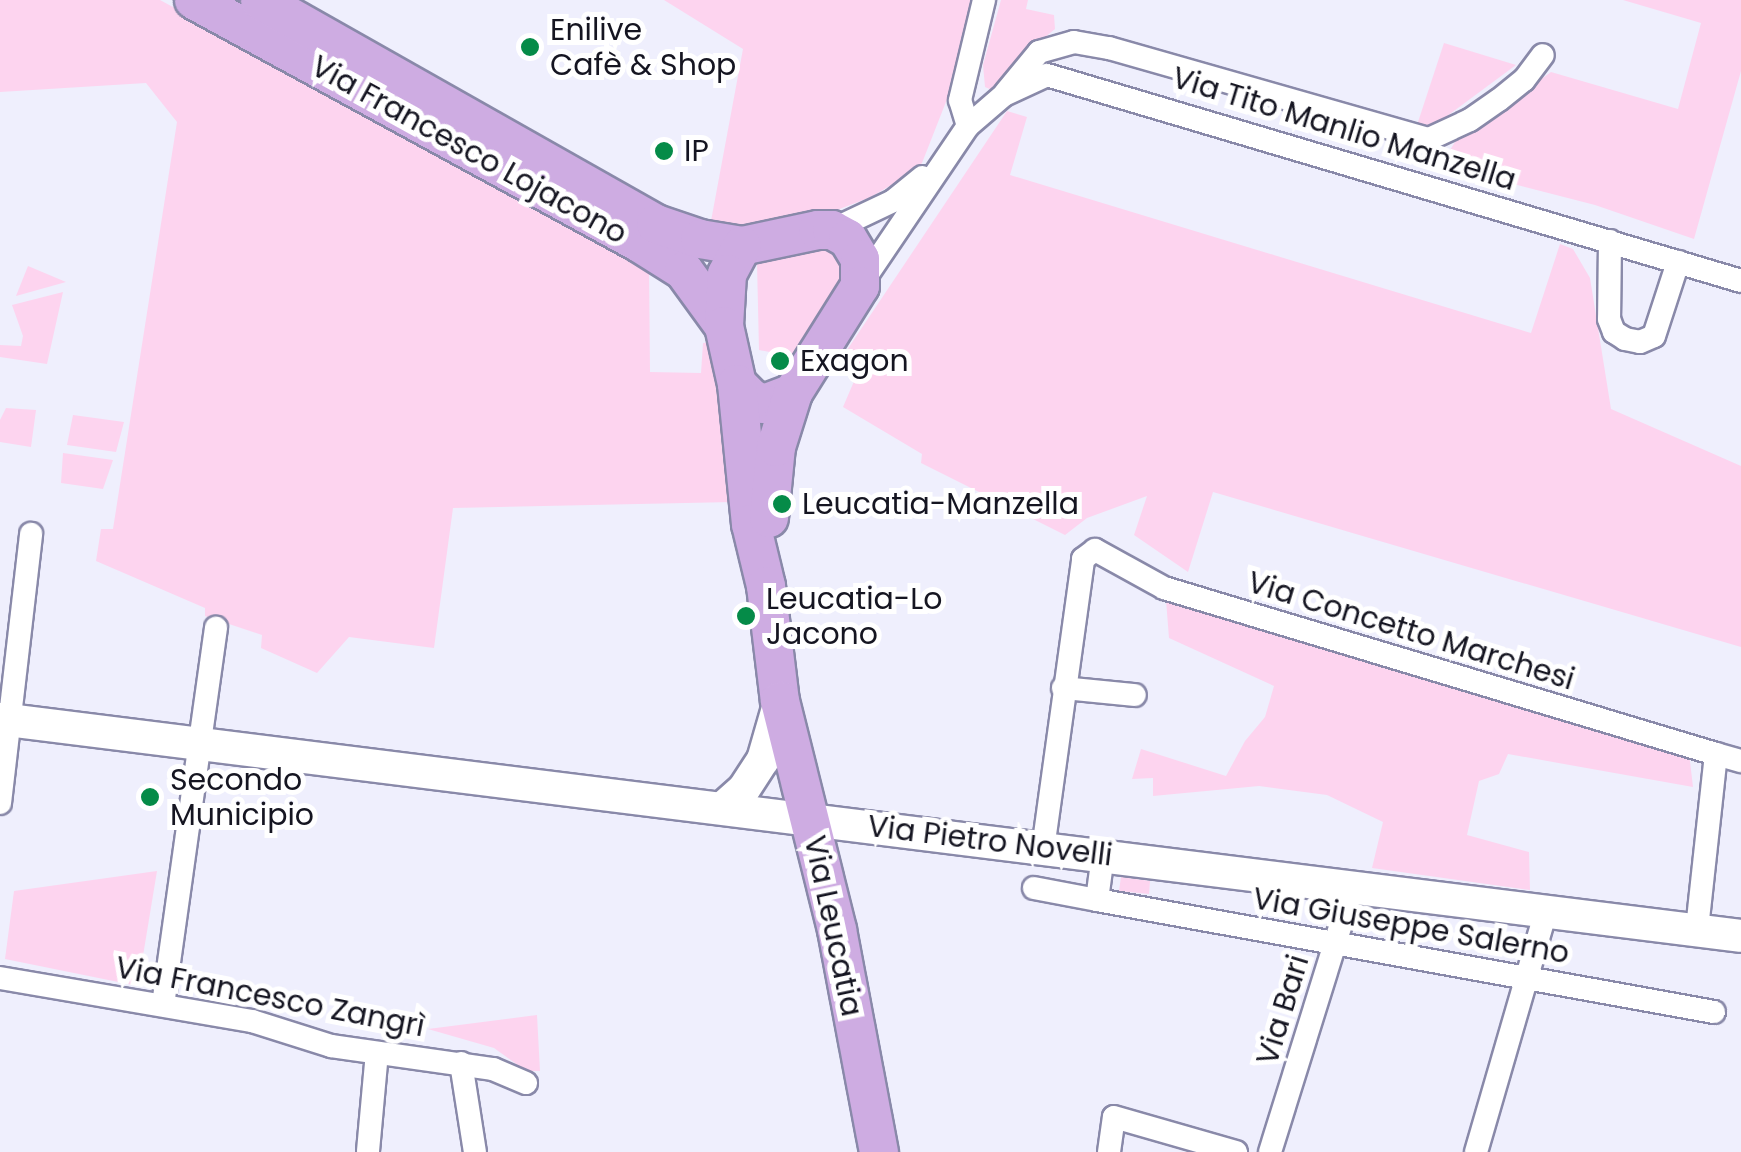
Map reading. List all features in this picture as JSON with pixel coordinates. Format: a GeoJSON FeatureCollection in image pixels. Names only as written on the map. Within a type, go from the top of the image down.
{"type":"FeatureCollection","features":[{"type":"Feature","properties":{"kind":"main road","name":"Via Francesco Lojacono"},"geometry":{"type":"LineString","coordinates":[[194,0],[638,242],[684,271],[724,326]]}},
{"type":"Feature","properties":{"kind":"main road","name":"Via Francesco Lojacono"},"geometry":{"type":"LineString","coordinates":[[260,0],[656,224],[700,239],[742,246]]}},
{"type":"Feature","properties":{"kind":"main road"},"geometry":{"type":"LineString","coordinates":[[724,326],[727,274],[742,246],[832,230],[855,248],[862,270],[860,286]]}},
{"type":"Feature","properties":{"kind":"main road","name":"Via Leucatia"},"geometry":{"type":"LineString","coordinates":[[766,586],[770,478],[793,393],[860,286]]}},
{"type":"Feature","properties":{"kind":"main road","name":"Via Leucatia"},"geometry":{"type":"LineString","coordinates":[[724,326],[737,384],[751,524],[766,586],[780,701],[837,930],[878,1152]]}},
{"type":"Feature","properties":{"kind":"main road"},"geometry":{"type":"LineString","coordinates":[[737,384],[752,399],[764,404],[793,393]]}},
{"type":"Feature","properties":{"kind":"main road","name":"Via Leucatia"},"geometry":{"type":"LineString","coordinates":[[725,806],[744,789],[764,760],[780,701]]}},
{"type":"Feature","properties":{"kind":"main road","name":"Via Pietro Novelli"},"geometry":{"type":"LineString","coordinates":[[5,719],[1741,936]]}},
{"type":"Feature","properties":{"kind":"street"},"geometry":{"type":"LineString","coordinates":[[968,126],[960,100],[984,0]]}},
{"type":"Feature","properties":{"kind":"street"},"geometry":{"type":"LineString","coordinates":[[860,286],[968,126],[1004,95],[1039,52],[1058,44],[1086,44]]}},
{"type":"Feature","properties":{"kind":"street"},"geometry":{"type":"LineString","coordinates":[[1004,95],[1035,78],[1060,76],[1066,59],[1086,44]]}},
{"type":"Feature","properties":{"kind":"street","name":"Via Tito Manlio Manzella"},"geometry":{"type":"LineString","coordinates":[[1086,44],[1429,139],[1470,120],[1499,100],[1524,80],[1543,55]]}},
{"type":"Feature","properties":{"kind":"street","name":"Via Tito Manlio Manzella"},"geometry":{"type":"LineString","coordinates":[[1060,76],[1741,280]]}},
{"type":"Feature","properties":{"kind":"street"},"geometry":{"type":"LineString","coordinates":[[832,230],[893,200],[942,163]]}},
{"type":"Feature","properties":{"kind":"street"},"geometry":{"type":"LineString","coordinates":[[1610,241],[1609,319],[1614,332],[1625,340],[1640,342],[1654,336],[1678,262]]}},
{"type":"Feature","properties":{"kind":"street"},"geometry":{"type":"LineString","coordinates":[[0,803],[5,719],[31,534]]}},
{"type":"Feature","properties":{"kind":"street","name":"Via Concetto Marchesi"},"geometry":{"type":"LineString","coordinates":[[1063,688],[1083,559],[1096,550],[1164,588],[1741,761]]}},
{"type":"Feature","properties":{"kind":"street"},"geometry":{"type":"LineString","coordinates":[[162,1005],[216,628]]}},
{"type":"Feature","properties":{"kind":"street"},"geometry":{"type":"LineString","coordinates":[[1043,849],[1063,688],[1134,696]]}},
{"type":"Feature","properties":{"kind":"street"},"geometry":{"type":"LineString","coordinates":[[1696,930],[1716,754]]}},
{"type":"Feature","properties":{"kind":"street"},"geometry":{"type":"LineString","coordinates":[[1097,900],[1103,855]]}},
{"type":"Feature","properties":{"kind":"street","name":"Via Bari"},"geometry":{"type":"LineString","coordinates":[[1270,1152],[1353,885]]}},
{"type":"Feature","properties":{"kind":"street","name":"Via Giuseppe Salerno"},"geometry":{"type":"LineString","coordinates":[[1034,888],[1714,1012]]}},
{"type":"Feature","properties":{"kind":"street"},"geometry":{"type":"LineString","coordinates":[[1476,1152],[1546,910]]}},
{"type":"Feature","properties":{"kind":"street","name":"Via Francesco Zangrì"},"geometry":{"type":"LineString","coordinates":[[0,978],[252,1021],[331,1046],[492,1069],[526,1083]]}},
{"type":"Feature","properties":{"kind":"street","name":"Via Francesco Zangrì"},"geometry":{"type":"LineString","coordinates":[[368,1152],[377,1053]]}},
{"type":"Feature","properties":{"kind":"street","name":"Via Francesco Zangrì"},"geometry":{"type":"LineString","coordinates":[[461,1064],[476,1152]]}},
{"type":"Feature","properties":{"kind":"street"},"geometry":{"type":"LineString","coordinates":[[1109,1152],[1114,1117],[1236,1152]]}},
{"type":"Feature","properties":{"kind":"shaded area"},"geometry":{"type":"Polygon","coordinates":[[[0,0],[160,0],[649,266],[650,372],[701,373],[703,343],[712,342],[733,502],[453,508],[434,648],[349,637],[317,673],[261,648],[262,635],[205,616],[205,608],[96,561],[101,529],[113,529],[177,122],[146,83],[0,92],[0,0]]]}},
{"type":"Feature","properties":{"kind":"shaded area"},"geometry":{"type":"Polygon","coordinates":[[[664,0],[978,0],[962,61],[922,163],[913,172],[871,197],[837,210],[755,227],[725,227],[711,221],[743,49],[664,0]]]}},
{"type":"Feature","properties":{"kind":"shaded area"},"geometry":{"type":"Polygon","coordinates":[[[1001,0],[1028,0],[1026,9],[1054,15],[1055,29],[1021,57],[992,90],[985,87],[983,65],[1001,0]]]}},
{"type":"Feature","properties":{"kind":"shaded area"},"geometry":{"type":"Polygon","coordinates":[[[1623,0],[1741,0],[1741,71],[1694,239],[1595,205],[1467,172],[1445,158],[1455,142],[1551,72],[1678,109],[1701,23],[1623,0]]]}},
{"type":"Feature","properties":{"kind":"shaded area"},"geometry":{"type":"Polygon","coordinates":[[[1444,43],[1516,65],[1435,125],[1417,125],[1444,43]]]}},
{"type":"Feature","properties":{"kind":"shaded area"},"geometry":{"type":"Polygon","coordinates":[[[1007,111],[1027,117],[1010,175],[1531,333],[1560,244],[1573,249],[1590,278],[1611,409],[1741,466],[1741,647],[1213,492],[1188,572],[1134,535],[1147,496],[1087,518],[1065,535],[921,463],[922,454],[843,407],[861,365],[845,353],[1007,111]]]}},
{"type":"Feature","properties":{"kind":"shaded area"},"geometry":{"type":"Polygon","coordinates":[[[827,248],[842,263],[841,280],[795,357],[759,350],[757,263],[827,248]]]}},
{"type":"Feature","properties":{"kind":"shaded area"},"geometry":{"type":"Polygon","coordinates":[[[28,266],[66,282],[16,296],[28,266]]]}},
{"type":"Feature","properties":{"kind":"shaded area"},"geometry":{"type":"Polygon","coordinates":[[[63,292],[47,364],[0,357],[0,345],[21,346],[23,336],[12,305],[63,292]]]}},
{"type":"Feature","properties":{"kind":"shaded area"},"geometry":{"type":"Polygon","coordinates":[[[6,408],[36,410],[31,447],[0,442],[0,420],[6,408]]]}},
{"type":"Feature","properties":{"kind":"shaded area"},"geometry":{"type":"Polygon","coordinates":[[[73,415],[124,422],[116,452],[67,445],[73,415]]]}},
{"type":"Feature","properties":{"kind":"shaded area"},"geometry":{"type":"Polygon","coordinates":[[[63,453],[113,460],[103,489],[61,483],[63,453]]]}},
{"type":"Feature","properties":{"kind":"shaded area"},"geometry":{"type":"Polygon","coordinates":[[[1166,600],[1689,753],[1693,787],[1508,754],[1499,774],[1479,781],[1467,835],[1529,852],[1530,890],[1372,868],[1383,822],[1327,795],[1259,786],[1153,796],[1153,778],[1132,779],[1141,749],[1226,776],[1245,741],[1265,717],[1274,686],[1169,638],[1166,600]]]}},
{"type":"Feature","properties":{"kind":"shaded area"},"geometry":{"type":"Polygon","coordinates":[[[157,871],[138,986],[5,959],[14,891],[157,871]]]}},
{"type":"Feature","properties":{"kind":"shaded area"},"geometry":{"type":"Polygon","coordinates":[[[1121,877],[1150,881],[1149,894],[1119,891],[1121,877]]]}},
{"type":"Feature","properties":{"kind":"shaded area"},"geometry":{"type":"Polygon","coordinates":[[[537,1015],[540,1071],[526,1071],[494,1048],[428,1029],[537,1015]]]}},
{"type":"Feature","properties":{"kind":"place","name":"Enilive Cafè & Shop"},"geometry":{"type":"Point","coordinates":[530,47]}},
{"type":"Feature","properties":{"kind":"place","name":"IP"},"geometry":{"type":"Point","coordinates":[664,151]}},
{"type":"Feature","properties":{"kind":"place","name":"Exagon"},"geometry":{"type":"Point","coordinates":[780,361]}},
{"type":"Feature","properties":{"kind":"place","name":"Leucatia-Manzella"},"geometry":{"type":"Point","coordinates":[782,504]}},
{"type":"Feature","properties":{"kind":"place","name":"Leucatia-Lo Jacono"},"geometry":{"type":"Point","coordinates":[746,616]}},
{"type":"Feature","properties":{"kind":"place","name":"Secondo Municipio"},"geometry":{"type":"Point","coordinates":[150,797]}}]}
